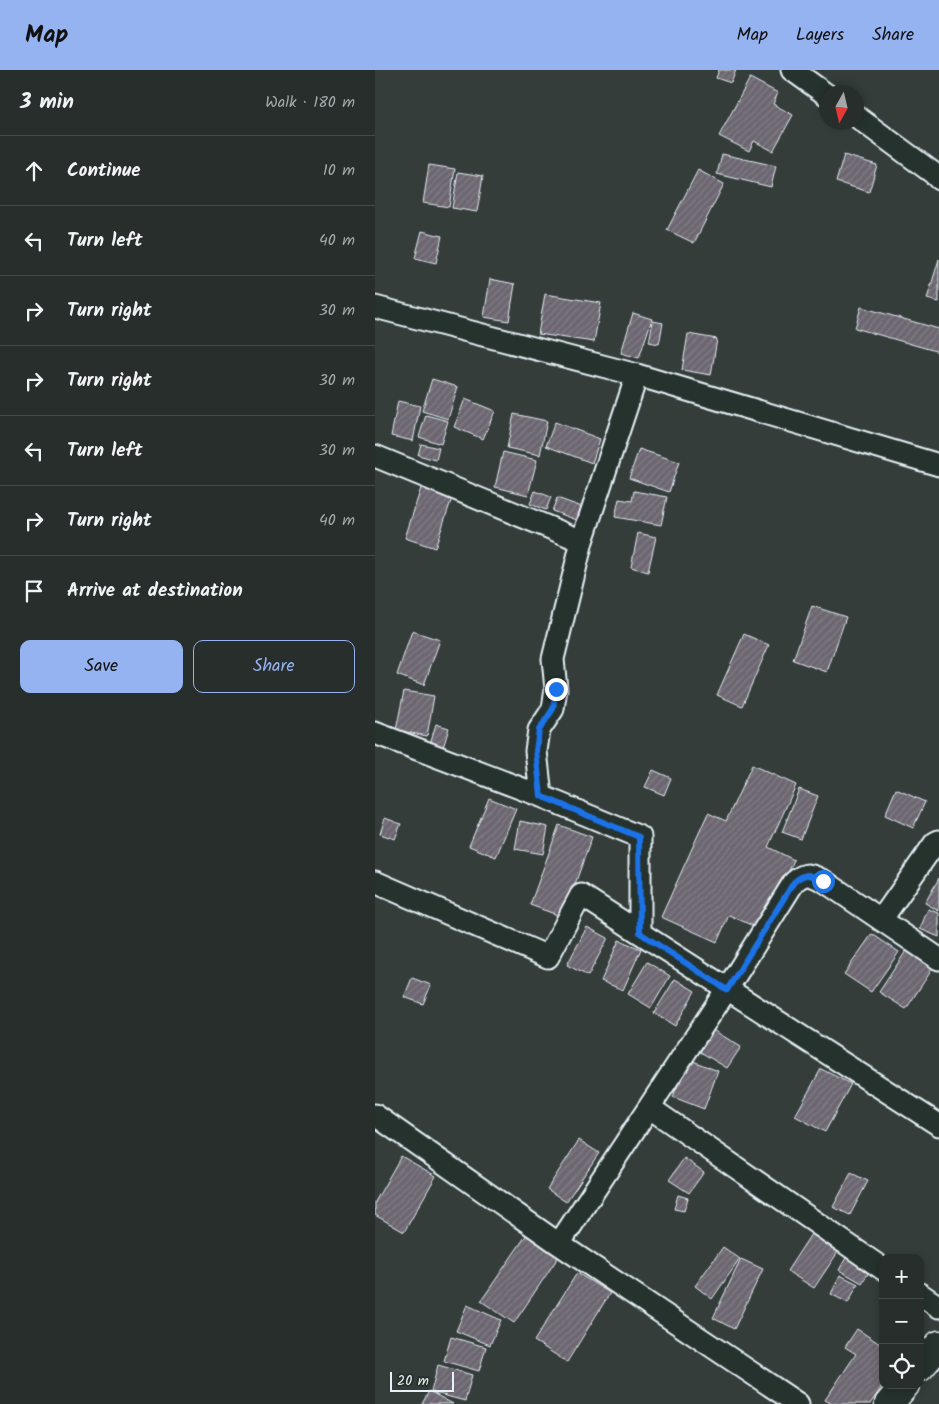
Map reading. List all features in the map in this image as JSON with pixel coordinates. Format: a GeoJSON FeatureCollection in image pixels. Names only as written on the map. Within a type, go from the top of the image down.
{"type":"FeatureCollection","features":[{"type":"Feature","properties":{"kind":"main road"},"geometry":{"type":"LineString","coordinates":[[924,1362],[939,1345]]}},
{"type":"Feature","properties":{"kind":"main road"},"geometry":{"type":"LineString","coordinates":[[889,1404],[902,1389]]}},
{"type":"Feature","properties":{"kind":"street"},"geometry":{"type":"LineString","coordinates":[[792,70],[819,89]]}},
{"type":"Feature","properties":{"kind":"street"},"geometry":{"type":"LineString","coordinates":[[864,122],[939,179]]}},
{"type":"Feature","properties":{"kind":"street"},"geometry":{"type":"LineString","coordinates":[[375,307],[637,375],[939,465]]}},
{"type":"Feature","properties":{"kind":"street"},"geometry":{"type":"LineString","coordinates":[[541,796],[536,751],[539,730],[553,709],[556,689],[553,659],[582,541],[637,375]]}},
{"type":"Feature","properties":{"kind":"street"},"geometry":{"type":"LineString","coordinates":[[375,456],[582,541]]}},
{"type":"Feature","properties":{"kind":"street"},"geometry":{"type":"LineString","coordinates":[[375,733],[541,796],[639,837],[640,933]]}},
{"type":"Feature","properties":{"kind":"street"},"geometry":{"type":"LineString","coordinates":[[881,920],[935,843],[939,842]]}},
{"type":"Feature","properties":{"kind":"street"},"geometry":{"type":"LineString","coordinates":[[559,1244],[727,990],[794,882],[802,875],[810,875],[823,881],[939,959]]}},
{"type":"Feature","properties":{"kind":"street"},"geometry":{"type":"LineString","coordinates":[[375,882],[548,958],[581,895],[939,1125]]}},
{"type":"Feature","properties":{"kind":"street"},"geometry":{"type":"LineString","coordinates":[[650,1108],[879,1265]]}},
{"type":"Feature","properties":{"kind":"street"},"geometry":{"type":"LineString","coordinates":[[375,1115],[559,1244],[798,1404]]}},
{"type":"Feature","properties":{"kind":"street"},"geometry":{"type":"LineString","coordinates":[[924,1297],[939,1307]]}},
{"type":"Feature","properties":{"kind":"building"},"geometry":{"type":"Polygon","coordinates":[[[719,70],[736,70],[731,83],[716,78],[719,70]]]}},
{"type":"Feature","properties":{"kind":"building"},"geometry":{"type":"Polygon","coordinates":[[[750,78],[778,93],[773,104],[793,115],[773,151],[754,141],[749,151],[719,136],[750,78]]]}},
{"type":"Feature","properties":{"kind":"building"},"geometry":{"type":"Polygon","coordinates":[[[722,154],[776,166],[771,187],[717,174],[722,154]]]}},
{"type":"Feature","properties":{"kind":"building"},"geometry":{"type":"Polygon","coordinates":[[[844,155],[877,165],[869,192],[836,182],[844,155]]]}},
{"type":"Feature","properties":{"kind":"building"},"geometry":{"type":"Polygon","coordinates":[[[429,165],[455,169],[449,207],[423,203],[429,165]]]}},
{"type":"Feature","properties":{"kind":"building"},"geometry":{"type":"Polygon","coordinates":[[[698,170],[724,184],[694,243],[667,230],[698,170]]]}},
{"type":"Feature","properties":{"kind":"building"},"geometry":{"type":"Polygon","coordinates":[[[458,172],[483,176],[477,212],[452,208],[458,172]]]}},
{"type":"Feature","properties":{"kind":"building"},"geometry":{"type":"Polygon","coordinates":[[[422,231],[442,236],[436,263],[415,258],[422,231]]]}},
{"type":"Feature","properties":{"kind":"building"},"geometry":{"type":"Polygon","coordinates":[[[939,259],[939,302],[927,299],[939,259]]]}},
{"type":"Feature","properties":{"kind":"building"},"geometry":{"type":"Polygon","coordinates":[[[490,279],[515,284],[509,321],[484,317],[490,279]]]}},
{"type":"Feature","properties":{"kind":"building"},"geometry":{"type":"Polygon","coordinates":[[[545,294],[601,303],[594,342],[538,334],[545,294]]]}},
{"type":"Feature","properties":{"kind":"building"},"geometry":{"type":"Polygon","coordinates":[[[861,307],[939,329],[939,352],[855,328],[861,307]]]}},
{"type":"Feature","properties":{"kind":"building"},"geometry":{"type":"Polygon","coordinates":[[[633,313],[652,319],[639,358],[621,353],[633,313]]]}},
{"type":"Feature","properties":{"kind":"building"},"geometry":{"type":"Polygon","coordinates":[[[653,321],[663,323],[659,344],[649,342],[653,321]]]}},
{"type":"Feature","properties":{"kind":"building"},"geometry":{"type":"Polygon","coordinates":[[[688,334],[717,339],[711,375],[682,370],[688,334]]]}},
{"type":"Feature","properties":{"kind":"building"},"geometry":{"type":"Polygon","coordinates":[[[432,379],[458,387],[448,419],[422,411],[432,379]]]}},
{"type":"Feature","properties":{"kind":"building"},"geometry":{"type":"Polygon","coordinates":[[[465,399],[495,411],[483,439],[454,427],[465,399]]]}},
{"type":"Feature","properties":{"kind":"building"},"geometry":{"type":"Polygon","coordinates":[[[398,401],[420,406],[413,441],[391,436],[398,401]]]}},
{"type":"Feature","properties":{"kind":"building"},"geometry":{"type":"Polygon","coordinates":[[[514,414],[547,421],[540,455],[507,448],[514,414]]]}},
{"type":"Feature","properties":{"kind":"building"},"geometry":{"type":"Polygon","coordinates":[[[426,415],[448,421],[441,444],[419,437],[426,415]]]}},
{"type":"Feature","properties":{"kind":"building"},"geometry":{"type":"Polygon","coordinates":[[[555,422],[600,439],[592,463],[546,446],[555,422]]]}},
{"type":"Feature","properties":{"kind":"building"},"geometry":{"type":"Polygon","coordinates":[[[421,444],[439,448],[436,460],[418,455],[421,444]]]}},
{"type":"Feature","properties":{"kind":"building"},"geometry":{"type":"Polygon","coordinates":[[[639,449],[679,462],[669,492],[629,478],[639,449]]]}},
{"type":"Feature","properties":{"kind":"building"},"geometry":{"type":"Polygon","coordinates":[[[503,452],[537,460],[528,495],[495,487],[503,452]]]}},
{"type":"Feature","properties":{"kind":"building"},"geometry":{"type":"Polygon","coordinates":[[[422,485],[453,495],[435,548],[405,538],[422,485]]]}},
{"type":"Feature","properties":{"kind":"building"},"geometry":{"type":"Polygon","coordinates":[[[535,491],[551,497],[546,510],[530,504],[535,491]]]}},
{"type":"Feature","properties":{"kind":"building"},"geometry":{"type":"Polygon","coordinates":[[[634,491],[667,497],[661,525],[615,517],[619,499],[632,501],[634,491]]]}},
{"type":"Feature","properties":{"kind":"building"},"geometry":{"type":"Polygon","coordinates":[[[557,498],[582,507],[577,520],[552,511],[557,498]]]}},
{"type":"Feature","properties":{"kind":"building"},"geometry":{"type":"Polygon","coordinates":[[[638,533],[656,537],[648,572],[631,567],[638,533]]]}},
{"type":"Feature","properties":{"kind":"building"},"geometry":{"type":"Polygon","coordinates":[[[812,606],[846,617],[827,672],[793,660],[812,606]]]}},
{"type":"Feature","properties":{"kind":"building"},"geometry":{"type":"Polygon","coordinates":[[[412,631],[440,640],[424,685],[397,675],[412,631]]]}},
{"type":"Feature","properties":{"kind":"building"},"geometry":{"type":"Polygon","coordinates":[[[744,634],[769,645],[742,706],[717,695],[744,634]]]}},
{"type":"Feature","properties":{"kind":"building"},"geometry":{"type":"Polygon","coordinates":[[[404,691],[434,696],[427,736],[396,730],[404,691]]]}},
{"type":"Feature","properties":{"kind":"building"},"geometry":{"type":"Polygon","coordinates":[[[436,724],[449,728],[442,751],[429,747],[436,724]]]}},
{"type":"Feature","properties":{"kind":"building"},"geometry":{"type":"Polygon","coordinates":[[[752,765],[796,785],[768,847],[794,860],[762,930],[729,915],[717,942],[661,917],[708,813],[726,821],[752,765]]]}},
{"type":"Feature","properties":{"kind":"building"},"geometry":{"type":"Polygon","coordinates":[[[653,770],[671,778],[664,795],[645,787],[653,770]]]}},
{"type":"Feature","properties":{"kind":"building"},"geometry":{"type":"Polygon","coordinates":[[[799,789],[818,796],[801,839],[782,832],[799,789]]]}},
{"type":"Feature","properties":{"kind":"building"},"geometry":{"type":"Polygon","coordinates":[[[896,789],[925,802],[913,828],[885,815],[896,789]]]}},
{"type":"Feature","properties":{"kind":"building"},"geometry":{"type":"Polygon","coordinates":[[[489,798],[516,809],[496,857],[469,846],[489,798]]]}},
{"type":"Feature","properties":{"kind":"building"},"geometry":{"type":"Polygon","coordinates":[[[385,818],[401,824],[395,839],[380,834],[385,818]]]}},
{"type":"Feature","properties":{"kind":"building"},"geometry":{"type":"Polygon","coordinates":[[[520,821],[548,827],[543,854],[515,849],[520,821]]]}},
{"type":"Feature","properties":{"kind":"building"},"geometry":{"type":"Polygon","coordinates":[[[559,825],[592,837],[563,917],[530,905],[559,825]]]}},
{"type":"Feature","properties":{"kind":"building"},"geometry":{"type":"Polygon","coordinates":[[[939,878],[939,911],[925,903],[939,878]]]}},
{"type":"Feature","properties":{"kind":"building"},"geometry":{"type":"Polygon","coordinates":[[[928,909],[939,913],[939,937],[920,929],[928,909]]]}},
{"type":"Feature","properties":{"kind":"building"},"geometry":{"type":"Polygon","coordinates":[[[587,927],[608,938],[588,976],[567,965],[587,927]]]}},
{"type":"Feature","properties":{"kind":"building"},"geometry":{"type":"Polygon","coordinates":[[[872,934],[899,952],[871,992],[844,974],[872,934]]]}},
{"type":"Feature","properties":{"kind":"building"},"geometry":{"type":"Polygon","coordinates":[[[619,940],[641,949],[623,990],[601,981],[619,940]]]}},
{"type":"Feature","properties":{"kind":"building"},"geometry":{"type":"Polygon","coordinates":[[[906,951],[933,968],[906,1009],[879,992],[906,951]]]}},
{"type":"Feature","properties":{"kind":"building"},"geometry":{"type":"Polygon","coordinates":[[[647,962],[670,976],[651,1008],[628,994],[647,962]]]}},
{"type":"Feature","properties":{"kind":"building"},"geometry":{"type":"Polygon","coordinates":[[[412,978],[431,985],[423,1004],[404,997],[412,978]]]}},
{"type":"Feature","properties":{"kind":"building"},"geometry":{"type":"Polygon","coordinates":[[[675,979],[695,991],[675,1026],[654,1013],[675,979]]]}},
{"type":"Feature","properties":{"kind":"building"},"geometry":{"type":"Polygon","coordinates":[[[710,1028],[741,1047],[727,1068],[697,1050],[710,1028]]]}},
{"type":"Feature","properties":{"kind":"building"},"geometry":{"type":"Polygon","coordinates":[[[688,1059],[718,1071],[704,1109],[673,1097],[688,1059]]]}},
{"type":"Feature","properties":{"kind":"building"},"geometry":{"type":"Polygon","coordinates":[[[821,1069],[851,1084],[825,1132],[795,1116],[821,1069]]]}},
{"type":"Feature","properties":{"kind":"building"},"geometry":{"type":"Polygon","coordinates":[[[579,1140],[599,1153],[566,1202],[547,1189],[579,1140]]]}},
{"type":"Feature","properties":{"kind":"building"},"geometry":{"type":"Polygon","coordinates":[[[401,1156],[436,1176],[404,1232],[375,1215],[375,1202],[401,1156]]]}},
{"type":"Feature","properties":{"kind":"building"},"geometry":{"type":"Polygon","coordinates":[[[684,1158],[704,1172],[689,1193],[669,1180],[684,1158]]]}},
{"type":"Feature","properties":{"kind":"building"},"geometry":{"type":"Polygon","coordinates":[[[851,1173],[868,1181],[850,1215],[833,1207],[851,1173]]]}},
{"type":"Feature","properties":{"kind":"building"},"geometry":{"type":"Polygon","coordinates":[[[678,1195],[688,1198],[684,1211],[674,1209],[678,1195]]]}},
{"type":"Feature","properties":{"kind":"building"},"geometry":{"type":"Polygon","coordinates":[[[813,1231],[840,1249],[814,1288],[787,1271],[813,1231]]]}},
{"type":"Feature","properties":{"kind":"building"},"geometry":{"type":"Polygon","coordinates":[[[527,1234],[559,1256],[514,1323],[481,1301],[527,1234]]]}},
{"type":"Feature","properties":{"kind":"building"},"geometry":{"type":"Polygon","coordinates":[[[723,1247],[740,1259],[712,1299],[695,1286],[723,1247]]]}},
{"type":"Feature","properties":{"kind":"building"},"geometry":{"type":"Polygon","coordinates":[[[847,1256],[871,1269],[862,1283],[839,1270],[847,1256]]]}},
{"type":"Feature","properties":{"kind":"building"},"geometry":{"type":"Polygon","coordinates":[[[741,1259],[763,1269],[734,1329],[713,1318],[741,1259]]]}},
{"type":"Feature","properties":{"kind":"building"},"geometry":{"type":"Polygon","coordinates":[[[577,1273],[610,1293],[567,1362],[534,1341],[577,1273]]]}},
{"type":"Feature","properties":{"kind":"building"},"geometry":{"type":"Polygon","coordinates":[[[840,1275],[858,1284],[848,1303],[831,1294],[840,1275]]]}},
{"type":"Feature","properties":{"kind":"building"},"geometry":{"type":"Polygon","coordinates":[[[467,1305],[501,1320],[490,1345],[456,1331],[467,1305]]]}},
{"type":"Feature","properties":{"kind":"building"},"geometry":{"type":"Polygon","coordinates":[[[857,1329],[879,1343],[880,1389],[870,1404],[832,1404],[825,1400],[856,1354],[845,1347],[857,1329]]]}},
{"type":"Feature","properties":{"kind":"building"},"geometry":{"type":"Polygon","coordinates":[[[451,1337],[486,1347],[479,1371],[444,1361],[451,1337]]]}},
{"type":"Feature","properties":{"kind":"building"},"geometry":{"type":"Polygon","coordinates":[[[438,1365],[472,1375],[465,1401],[431,1392],[438,1365]]]}},
{"type":"Feature","properties":{"kind":"building"},"geometry":{"type":"Polygon","coordinates":[[[429,1391],[453,1404],[422,1404],[429,1391]]]}},
{"type":"Feature","properties":{"kind":"route"},"geometry":{"type":"LineString","coordinates":[[556,689],[553,709],[539,730],[536,751],[541,796],[639,837],[640,933],[727,990],[794,882],[802,875],[810,875],[823,881]]}}]}
